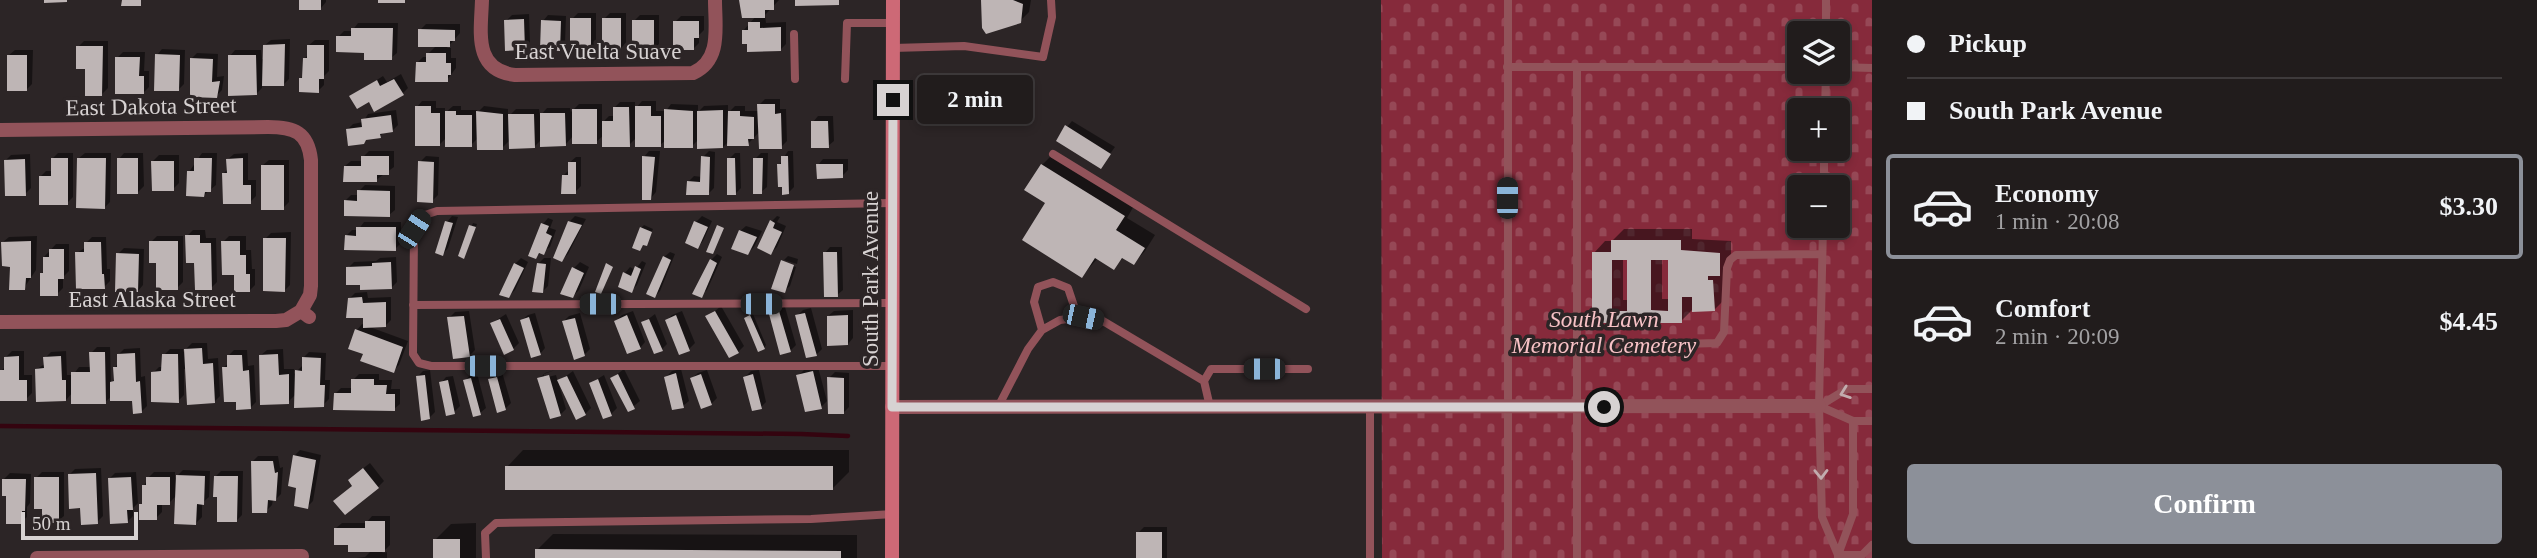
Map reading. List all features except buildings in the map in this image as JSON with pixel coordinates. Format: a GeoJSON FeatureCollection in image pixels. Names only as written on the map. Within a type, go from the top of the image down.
{"type":"FeatureCollection","features":[{"type":"Feature","properties":{"kind":"main road","name":"South Park Avenue"},"geometry":{"type":"LineString","coordinates":[[892,558],[893,0]]}},
{"type":"Feature","properties":{"kind":"street","name":"East Vuelta Suave"},"geometry":{"type":"LineString","coordinates":[[482,0],[482,49],[486,69],[515,75],[685,75],[709,70],[715,45],[715,0]]}},
{"type":"Feature","properties":{"kind":"street","name":"East Dakota Street"},"geometry":{"type":"LineString","coordinates":[[0,130],[268,127],[305,130]]}},
{"type":"Feature","properties":{"kind":"street","name":"East Alaska Street"},"geometry":{"type":"LineString","coordinates":[[0,322],[276,321],[305,314],[311,286],[311,160],[305,130]]}},
{"type":"Feature","properties":{"kind":"street"},"geometry":{"type":"LineString","coordinates":[[892,407],[1819,406]]}},
{"type":"Feature","properties":{"kind":"street"},"geometry":{"type":"LineString","coordinates":[[37,558],[302,556]]}},
{"type":"Feature","properties":{"kind":"lane"},"geometry":{"type":"LineString","coordinates":[[893,48],[964,46],[1043,57],[1052,17],[1051,0]]}},
{"type":"Feature","properties":{"kind":"lane"},"geometry":{"type":"LineString","coordinates":[[1508,0],[1508,558]]}},
{"type":"Feature","properties":{"kind":"lane"},"geometry":{"type":"LineString","coordinates":[[1826,0],[1826,21]]}},
{"type":"Feature","properties":{"kind":"lane"},"geometry":{"type":"LineString","coordinates":[[845,79],[847,23],[893,23]]}},
{"type":"Feature","properties":{"kind":"lane"},"geometry":{"type":"LineString","coordinates":[[794,34],[795,79]]}},
{"type":"Feature","properties":{"kind":"lane"},"geometry":{"type":"LineString","coordinates":[[1507,67],[1787,67]]}},
{"type":"Feature","properties":{"kind":"lane"},"geometry":{"type":"LineString","coordinates":[[1577,67],[1577,558]]}},
{"type":"Feature","properties":{"kind":"lane"},"geometry":{"type":"LineString","coordinates":[[1850,68],[1872,68]]}},
{"type":"Feature","properties":{"kind":"lane"},"geometry":{"type":"LineString","coordinates":[[1053,154],[1306,309]]}},
{"type":"Feature","properties":{"kind":"lane"},"geometry":{"type":"LineString","coordinates":[[892,366],[431,366],[419,363],[413,354],[413,305],[414,229],[422,216],[437,211],[893,203]]}},
{"type":"Feature","properties":{"kind":"lane"},"geometry":{"type":"LineString","coordinates":[[1823,238],[1819,406],[1822,517],[1838,557]]}},
{"type":"Feature","properties":{"kind":"lane"},"geometry":{"type":"LineString","coordinates":[[1577,348],[1717,343],[1724,332],[1727,268],[1730,260],[1736,255],[1822,254]]}},
{"type":"Feature","properties":{"kind":"lane"},"geometry":{"type":"LineString","coordinates":[[1042,330],[1034,302],[1038,287],[1053,282],[1068,288],[1078,318]]}},
{"type":"Feature","properties":{"kind":"lane"},"geometry":{"type":"LineString","coordinates":[[413,305],[892,303]]}},
{"type":"Feature","properties":{"kind":"lane"},"geometry":{"type":"LineString","coordinates":[[998,407],[1028,349],[1042,330],[1060,320],[1078,318],[1103,321],[1204,381]]}},
{"type":"Feature","properties":{"kind":"lane"},"geometry":{"type":"LineString","coordinates":[[1210,407],[1204,381],[1211,369],[1308,369]]}},
{"type":"Feature","properties":{"kind":"lane"},"geometry":{"type":"LineString","coordinates":[[1819,406],[1847,389],[1872,389]]}},
{"type":"Feature","properties":{"kind":"lane"},"geometry":{"type":"LineString","coordinates":[[1819,406],[1853,421],[1872,421]]}},
{"type":"Feature","properties":{"kind":"lane"},"geometry":{"type":"LineString","coordinates":[[1370,407],[1370,558]]}},
{"type":"Feature","properties":{"kind":"lane"},"geometry":{"type":"LineString","coordinates":[[1838,557],[1853,514],[1853,421]]}},
{"type":"Feature","properties":{"kind":"lane"},"geometry":{"type":"LineString","coordinates":[[486,558],[485,533],[496,523],[811,519],[893,514]]}},
{"type":"Feature","properties":{"kind":"lane"},"geometry":{"type":"LineString","coordinates":[[1838,557],[1862,555],[1872,545]]}},
{"type":"Feature","properties":{"kind":"green space","name":"South Lawn Memorial Cemetery"},"geometry":{"type":"Polygon","coordinates":[[[1381,0],[1872,0],[1872,558],[1382,558],[1381,0]]]}},
{"type":"Feature","properties":{"kind":"waterway"},"geometry":{"type":"LineString","coordinates":[[0,426],[848,436]]}},
{"type":"Feature","properties":{"kind":"route"},"geometry":{"type":"LineString","coordinates":[[893,100],[892,407],[1604,407]]}}]}
